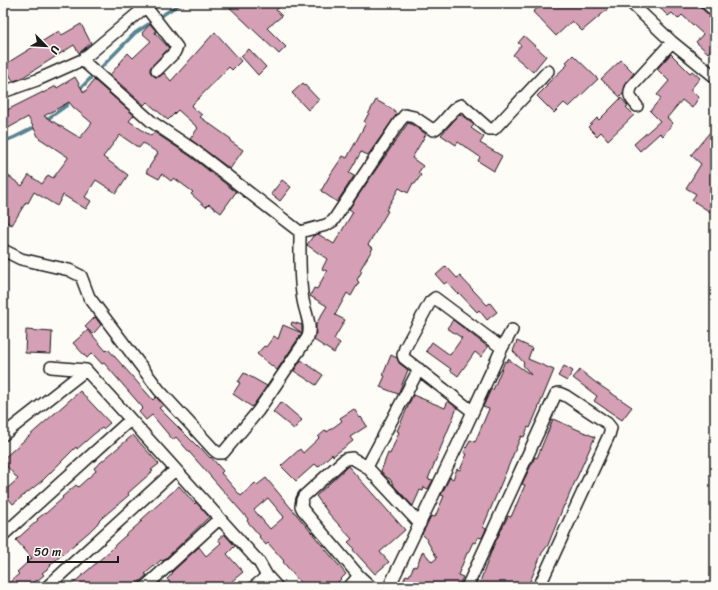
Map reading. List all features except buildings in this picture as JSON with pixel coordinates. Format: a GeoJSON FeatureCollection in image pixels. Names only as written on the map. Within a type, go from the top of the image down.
{"type":"FeatureCollection","features":[{"type":"Feature","properties":{"kind":"street"},"geometry":{"type":"LineString","coordinates":[[631,3],[672,42],[715,77]]}},
{"type":"Feature","properties":{"kind":"street"},"geometry":{"type":"LineString","coordinates":[[706,3],[715,11]]}},
{"type":"Feature","properties":{"kind":"street"},"geometry":{"type":"LineString","coordinates":[[3,92],[37,80],[82,60],[148,5],[155,19],[177,47],[174,53],[157,70]]}},
{"type":"Feature","properties":{"kind":"street"},"geometry":{"type":"LineString","coordinates":[[637,106],[630,97],[629,92],[632,86],[672,42]]}},
{"type":"Feature","properties":{"kind":"street"},"geometry":{"type":"LineString","coordinates":[[82,60],[152,122],[194,150],[300,232]]}},
{"type":"Feature","properties":{"kind":"street"},"geometry":{"type":"LineString","coordinates":[[300,232],[326,225],[333,221],[405,115],[414,117],[433,130],[441,125],[458,106],[462,105],[486,127],[493,130],[548,71]]}},
{"type":"Feature","properties":{"kind":"street"},"geometry":{"type":"LineString","coordinates":[[3,250],[21,259],[69,270],[81,276],[89,296],[158,390],[214,450],[218,453],[222,453],[228,448],[258,411],[308,337],[309,328],[303,300],[300,271],[300,232]]}},
{"type":"Feature","properties":{"kind":"street"},"geometry":{"type":"LineString","coordinates":[[472,411],[404,358],[403,352],[432,299],[437,299],[502,348]]}},
{"type":"Feature","properties":{"kind":"street"},"geometry":{"type":"LineString","coordinates":[[389,587],[502,348],[512,330]]}},
{"type":"Feature","properties":{"kind":"street"},"geometry":{"type":"LineString","coordinates":[[51,367],[86,370],[259,562],[267,576],[277,587]]}},
{"type":"Feature","properties":{"kind":"street"},"geometry":{"type":"LineString","coordinates":[[367,467],[419,369]]}},
{"type":"Feature","properties":{"kind":"street"},"geometry":{"type":"LineString","coordinates":[[3,435],[86,370]]}},
{"type":"Feature","properties":{"kind":"street"},"geometry":{"type":"LineString","coordinates":[[467,587],[554,398],[556,394],[559,393],[607,423],[611,428],[539,587]]}},
{"type":"Feature","properties":{"kind":"street"},"geometry":{"type":"LineString","coordinates":[[3,535],[130,420]]}},
{"type":"Feature","properties":{"kind":"street"},"geometry":{"type":"LineString","coordinates":[[371,587],[359,576],[303,510],[301,503],[304,496],[345,459],[352,458],[367,467],[420,524]]}},
{"type":"Feature","properties":{"kind":"street"},"geometry":{"type":"LineString","coordinates":[[47,587],[175,470]]}},
{"type":"Feature","properties":{"kind":"street"},"geometry":{"type":"LineString","coordinates":[[145,587],[220,519]]}},
{"type":"Feature","properties":{"kind":"street"},"geometry":{"type":"LineString","coordinates":[[254,587],[267,576]]}},
{"type":"Feature","properties":{"kind":"street"},"geometry":{"type":"LineString","coordinates":[[349,587],[359,576]]}},
{"type":"Feature","properties":{"kind":"waterway"},"geometry":{"type":"LineString","coordinates":[[78,91],[135,33],[181,3]]}},
{"type":"Feature","properties":{"kind":"waterway"},"geometry":{"type":"LineString","coordinates":[[46,120],[67,105],[69,100]]}},
{"type":"Feature","properties":{"kind":"waterway"},"geometry":{"type":"LineString","coordinates":[[3,142],[37,126]]}}]}
